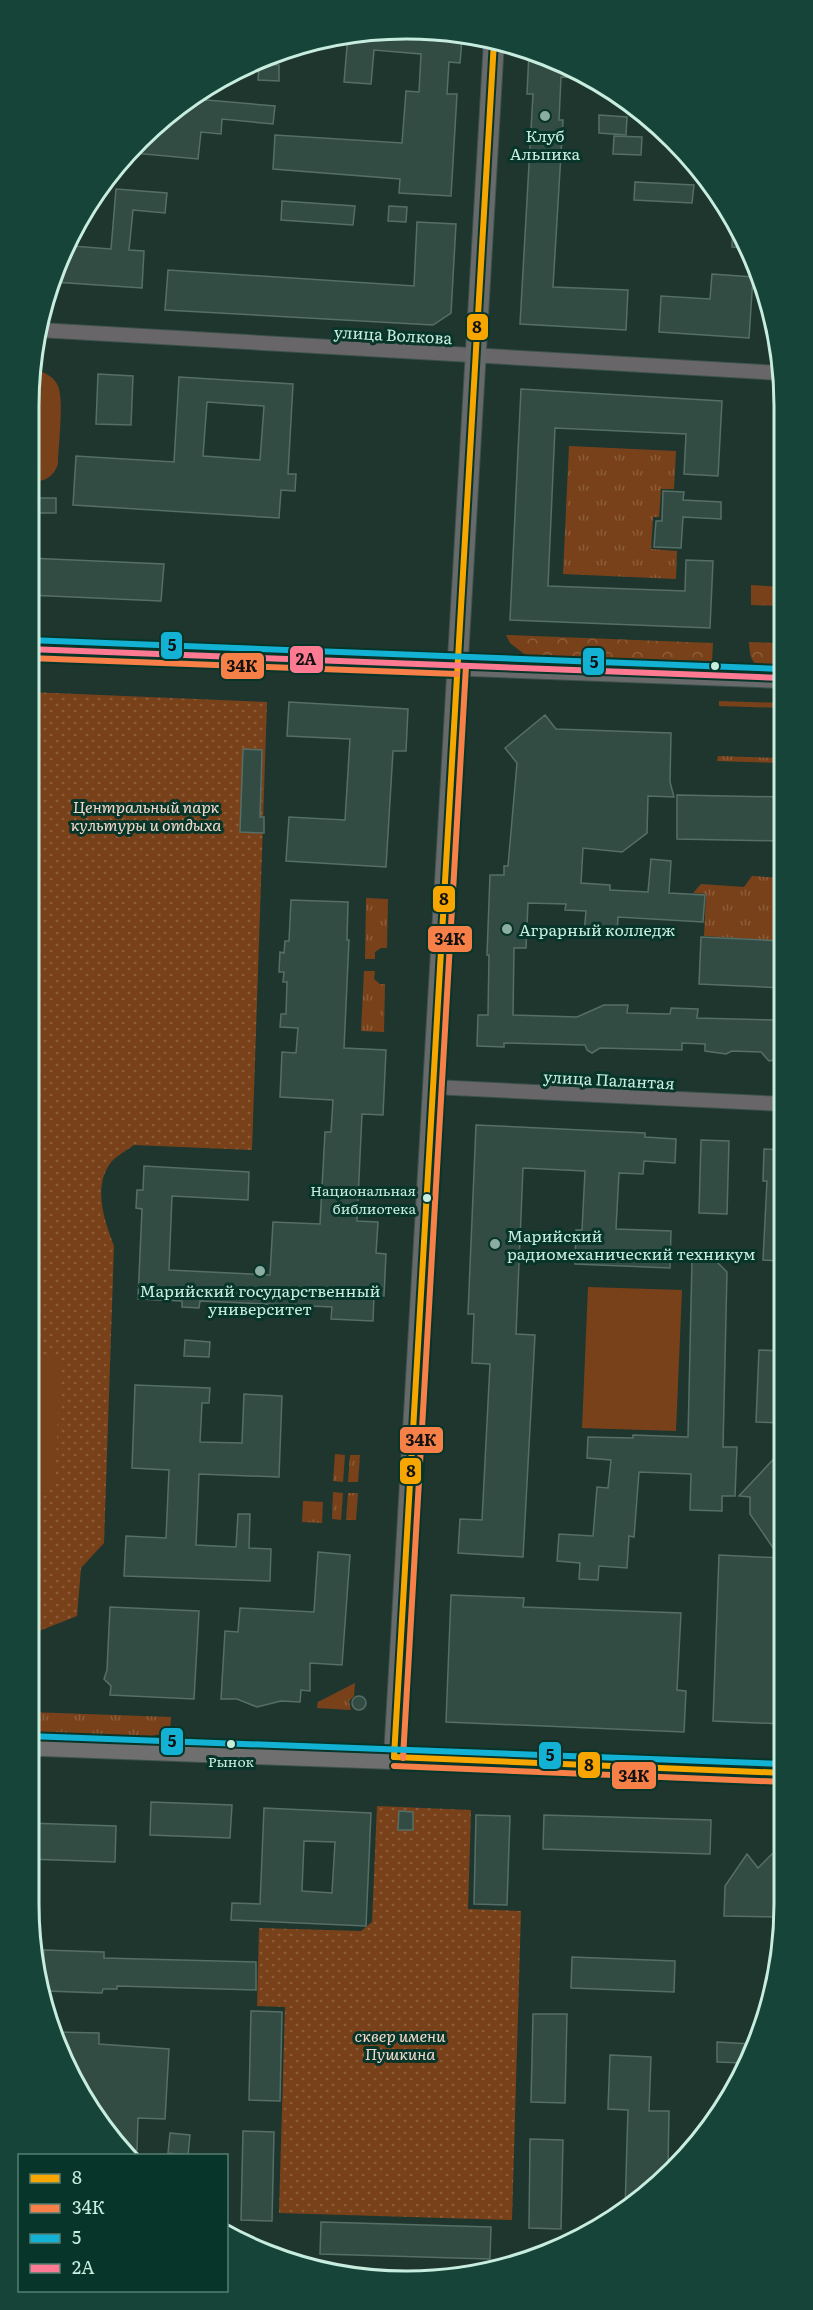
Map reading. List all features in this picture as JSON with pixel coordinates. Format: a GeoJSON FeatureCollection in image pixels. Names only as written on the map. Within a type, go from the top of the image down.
{"type":"FeatureCollection","features":[{"type":"Feature","properties":{"kind":"main road"},"geometry":{"type":"LineString","coordinates":[[39,1745],[774,1773]]}},
{"type":"Feature","properties":{"kind":"street"},"geometry":{"type":"LineString","coordinates":[[394,1758],[493,50]]}},
{"type":"Feature","properties":{"kind":"street","name":"улица Волкова"},"geometry":{"type":"LineString","coordinates":[[47,330],[772,372]]}},
{"type":"Feature","properties":{"kind":"street"},"geometry":{"type":"LineString","coordinates":[[39,649],[774,678]]}},
{"type":"Feature","properties":{"kind":"street","name":"улица Палантая"},"geometry":{"type":"LineString","coordinates":[[433,1087],[774,1104]]}},
{"type":"Feature","properties":{"kind":"green space"},"geometry":{"type":"Polygon","coordinates":[[[41,371],[57,384],[61,400],[58,464],[46,479],[39,481],[41,371]]]}},
{"type":"Feature","properties":{"kind":"green space"},"geometry":{"type":"Polygon","coordinates":[[[569,446],[676,451],[674,489],[661,489],[659,517],[653,517],[651,549],[677,551],[676,579],[563,574],[569,446]]]}},
{"type":"Feature","properties":{"kind":"green space"},"geometry":{"type":"Polygon","coordinates":[[[751,585],[774,586],[774,606],[751,605],[751,585]]]}},
{"type":"Feature","properties":{"kind":"green space"},"geometry":{"type":"Polygon","coordinates":[[[506,635],[713,643],[712,661],[528,657],[510,643],[506,635]]]}},
{"type":"Feature","properties":{"kind":"green space"},"geometry":{"type":"Polygon","coordinates":[[[749,642],[774,643],[774,668],[757,665],[750,651],[749,642]]]}},
{"type":"Feature","properties":{"kind":"green space","name":"Центральный парк культуры и отдыха"},"geometry":{"type":"Polygon","coordinates":[[[39,692],[267,702],[252,1150],[134,1145],[114,1159],[104,1175],[102,1206],[114,1246],[104,1543],[81,1568],[77,1616],[39,1631],[39,692]]]}},
{"type":"Feature","properties":{"kind":"green space"},"geometry":{"type":"Polygon","coordinates":[[[719,701],[774,703],[774,708],[719,706],[719,701]]]}},
{"type":"Feature","properties":{"kind":"green space"},"geometry":{"type":"Polygon","coordinates":[[[718,756],[774,758],[774,763],[717,761],[718,756]]]}},
{"type":"Feature","properties":{"kind":"green space"},"geometry":{"type":"Polygon","coordinates":[[[752,876],[774,877],[774,940],[704,936],[706,894],[693,893],[701,884],[744,887],[752,876]]]}},
{"type":"Feature","properties":{"kind":"green space"},"geometry":{"type":"Polygon","coordinates":[[[366,898],[388,899],[387,948],[381,948],[375,952],[375,959],[365,959],[366,898]]]}},
{"type":"Feature","properties":{"kind":"green space"},"geometry":{"type":"Polygon","coordinates":[[[364,971],[375,971],[374,979],[380,984],[385,984],[384,1032],[361,1031],[364,971]]]}},
{"type":"Feature","properties":{"kind":"green space"},"geometry":{"type":"Polygon","coordinates":[[[588,1287],[682,1290],[676,1431],[582,1428],[588,1287]]]}},
{"type":"Feature","properties":{"kind":"green space"},"geometry":{"type":"Polygon","coordinates":[[[39,1357],[60,1358],[55,1489],[39,1488],[39,1357]]]}},
{"type":"Feature","properties":{"kind":"green space"},"geometry":{"type":"Polygon","coordinates":[[[335,1454],[345,1455],[343,1482],[333,1481],[335,1454]]]}},
{"type":"Feature","properties":{"kind":"green space"},"geometry":{"type":"Polygon","coordinates":[[[350,1455],[360,1455],[358,1482],[348,1482],[350,1455]]]}},
{"type":"Feature","properties":{"kind":"green space"},"geometry":{"type":"Polygon","coordinates":[[[333,1492],[343,1493],[341,1520],[332,1519],[333,1492]]]}},
{"type":"Feature","properties":{"kind":"green space"},"geometry":{"type":"Polygon","coordinates":[[[348,1493],[358,1493],[356,1520],[346,1520],[348,1493]]]}},
{"type":"Feature","properties":{"kind":"green space"},"geometry":{"type":"Polygon","coordinates":[[[303,1501],[323,1502],[322,1523],[302,1522],[303,1501]]]}},
{"type":"Feature","properties":{"kind":"green space"},"geometry":{"type":"Polygon","coordinates":[[[355,1683],[354,1696],[349,1701],[351,1710],[317,1708],[318,1702],[355,1683]]]}},
{"type":"Feature","properties":{"kind":"green space"},"geometry":{"type":"Polygon","coordinates":[[[39,1712],[171,1717],[170,1732],[138,1739],[39,1734],[39,1712]]]}},
{"type":"Feature","properties":{"kind":"green space","name":"сквер имени Пушкина"},"geometry":{"type":"Polygon","coordinates":[[[377,1806],[471,1810],[468,1909],[521,1911],[512,2220],[279,2213],[285,2007],[257,2006],[259,1928],[361,1931],[372,1922],[377,1806]]]}},
{"type":"Feature","properties":{"kind":"building"},"geometry":{"type":"Polygon","coordinates":[[[406,39],[462,43],[460,63],[449,62],[447,94],[457,94],[451,196],[399,193],[400,179],[273,169],[275,135],[402,143],[406,91],[419,92],[421,54],[374,50],[371,84],[344,82],[347,44],[406,39]]]}},
{"type":"Feature","properties":{"kind":"building"},"geometry":{"type":"Polygon","coordinates":[[[529,60],[570,77],[561,77],[559,120],[563,120],[553,287],[628,290],[626,330],[520,324],[533,94],[527,94],[529,60]]]}},
{"type":"Feature","properties":{"kind":"building"},"geometry":{"type":"Polygon","coordinates":[[[273,65],[279,65],[279,81],[258,80],[259,70],[273,65]]]}},
{"type":"Feature","properties":{"kind":"building"},"geometry":{"type":"Polygon","coordinates":[[[204,100],[275,106],[273,124],[222,119],[221,134],[201,132],[198,159],[140,154],[164,130],[204,100]]]}},
{"type":"Feature","properties":{"kind":"building"},"geometry":{"type":"Polygon","coordinates":[[[599,115],[627,117],[626,135],[599,133],[599,115]]]}},
{"type":"Feature","properties":{"kind":"building"},"geometry":{"type":"Polygon","coordinates":[[[614,136],[642,137],[641,155],[613,154],[614,136]]]}},
{"type":"Feature","properties":{"kind":"building"},"geometry":{"type":"Polygon","coordinates":[[[635,182],[694,185],[692,203],[634,200],[635,182]]]}},
{"type":"Feature","properties":{"kind":"building"},"geometry":{"type":"Polygon","coordinates":[[[116,189],[167,193],[165,213],[133,210],[129,250],[144,251],[142,288],[61,282],[76,246],[111,249],[116,189]]]}},
{"type":"Feature","properties":{"kind":"building"},"geometry":{"type":"Polygon","coordinates":[[[282,201],[355,206],[353,225],[281,220],[282,201]]]}},
{"type":"Feature","properties":{"kind":"building"},"geometry":{"type":"Polygon","coordinates":[[[389,206],[407,207],[406,222],[388,221],[389,206]]]}},
{"type":"Feature","properties":{"kind":"building"},"geometry":{"type":"Polygon","coordinates":[[[417,222],[456,224],[451,313],[433,325],[165,310],[168,270],[414,286],[417,222]]]}},
{"type":"Feature","properties":{"kind":"building"},"geometry":{"type":"Polygon","coordinates":[[[732,237],[738,247],[732,247],[732,237]]]}},
{"type":"Feature","properties":{"kind":"building"},"geometry":{"type":"Polygon","coordinates":[[[712,274],[750,277],[753,284],[749,338],[659,332],[661,296],[710,299],[712,274]]]}},
{"type":"Feature","properties":{"kind":"building"},"geometry":{"type":"Polygon","coordinates":[[[98,374],[133,376],[131,425],[96,424],[98,374]]]}},
{"type":"Feature","properties":{"kind":"building"},"geometry":{"type":"Polygon","coordinates":[[[179,377],[293,384],[288,474],[296,474],[295,491],[281,490],[279,518],[73,505],[76,456],[174,462],[179,377]],[[207,402],[203,456],[260,460],[264,406],[207,402]]]}},
{"type":"Feature","properties":{"kind":"building"},"geometry":{"type":"Polygon","coordinates":[[[521,389],[722,401],[718,476],[684,474],[686,434],[555,428],[548,586],[685,591],[686,560],[713,561],[710,628],[510,620],[521,389]]]}},
{"type":"Feature","properties":{"kind":"building"},"geometry":{"type":"Polygon","coordinates":[[[663,491],[684,492],[683,500],[721,502],[721,519],[683,517],[681,548],[654,547],[656,521],[662,521],[663,491]]]}},
{"type":"Feature","properties":{"kind":"building"},"geometry":{"type":"Polygon","coordinates":[[[39,498],[56,498],[56,513],[39,513],[39,498]]]}},
{"type":"Feature","properties":{"kind":"building"},"geometry":{"type":"Polygon","coordinates":[[[39,558],[164,564],[161,601],[39,595],[39,558]]]}},
{"type":"Feature","properties":{"kind":"building"},"geometry":{"type":"Polygon","coordinates":[[[289,702],[408,709],[406,751],[393,751],[386,867],[286,861],[289,817],[345,820],[350,739],[287,736],[289,702]]]}},
{"type":"Feature","properties":{"kind":"building"},"geometry":{"type":"Polygon","coordinates":[[[545,715],[556,729],[671,733],[670,782],[674,797],[648,796],[647,833],[622,852],[583,848],[581,883],[610,885],[610,890],[648,892],[651,859],[671,861],[669,893],[705,895],[703,922],[618,917],[617,936],[584,934],[586,911],[565,910],[566,904],[528,903],[526,948],[514,948],[513,1015],[577,1017],[604,1005],[628,1005],[627,1013],[670,1014],[671,1008],[698,1009],[697,1018],[774,1020],[774,1060],[769,1061],[761,1052],[732,1051],[726,1054],[705,1051],[705,1044],[682,1043],[682,1050],[600,1048],[592,1053],[585,1045],[504,1043],[504,1047],[477,1046],[478,1015],[488,1015],[489,955],[487,955],[490,875],[504,875],[504,866],[508,866],[517,763],[505,748],[545,715]]]}},
{"type":"Feature","properties":{"kind":"building"},"geometry":{"type":"Polygon","coordinates":[[[243,749],[262,750],[260,817],[264,817],[264,833],[240,832],[243,749]]]}},
{"type":"Feature","properties":{"kind":"building"},"geometry":{"type":"Polygon","coordinates":[[[677,795],[774,797],[774,841],[677,839],[677,795]]]}},
{"type":"Feature","properties":{"kind":"building"},"geometry":{"type":"Polygon","coordinates":[[[291,900],[348,902],[347,940],[349,940],[344,1048],[386,1050],[383,1115],[362,1114],[357,1221],[378,1222],[376,1253],[386,1254],[384,1296],[374,1295],[373,1321],[331,1319],[332,1307],[200,1301],[199,1308],[182,1307],[182,1301],[138,1299],[142,1209],[136,1208],[137,1190],[143,1190],[144,1166],[249,1172],[248,1200],[172,1196],[169,1270],[270,1275],[273,1222],[320,1224],[325,1132],[331,1132],[333,1100],[280,1097],[282,1052],[296,1053],[298,1028],[280,1027],[281,1014],[286,1014],[287,982],[283,982],[284,972],[279,972],[280,952],[284,953],[285,941],[289,941],[291,900]]]}},
{"type":"Feature","properties":{"kind":"building"},"geometry":{"type":"Polygon","coordinates":[[[701,937],[774,941],[774,988],[699,984],[701,937]]]}},
{"type":"Feature","properties":{"kind":"building"},"geometry":{"type":"Polygon","coordinates":[[[476,1125],[645,1133],[645,1137],[676,1139],[675,1163],[644,1161],[643,1174],[619,1173],[616,1229],[671,1231],[670,1268],[575,1264],[576,1230],[582,1230],[585,1171],[523,1168],[516,1334],[535,1335],[523,1557],[458,1553],[460,1519],[482,1520],[490,1364],[472,1363],[474,1314],[468,1314],[476,1125]]]}},
{"type":"Feature","properties":{"kind":"building"},"geometry":{"type":"Polygon","coordinates":[[[701,1140],[729,1141],[727,1214],[699,1213],[701,1140]]]}},
{"type":"Feature","properties":{"kind":"building"},"geometry":{"type":"Polygon","coordinates":[[[764,1149],[774,1150],[774,1261],[763,1260],[767,1181],[763,1181],[764,1149]]]}},
{"type":"Feature","properties":{"kind":"building"},"geometry":{"type":"Polygon","coordinates":[[[692,1261],[716,1261],[727,1272],[723,1447],[737,1447],[735,1496],[722,1496],[722,1511],[690,1510],[691,1474],[639,1472],[634,1537],[629,1536],[627,1568],[599,1566],[598,1580],[579,1579],[580,1563],[557,1561],[559,1534],[593,1536],[597,1487],[608,1488],[611,1460],[587,1458],[588,1437],[633,1438],[633,1435],[688,1437],[692,1261]]]}},
{"type":"Feature","properties":{"kind":"building"},"geometry":{"type":"Polygon","coordinates":[[[185,1340],[210,1342],[209,1357],[184,1356],[185,1340]]]}},
{"type":"Feature","properties":{"kind":"building"},"geometry":{"type":"Polygon","coordinates":[[[759,1350],[774,1351],[774,1423],[756,1422],[759,1350]]]}},
{"type":"Feature","properties":{"kind":"building"},"geometry":{"type":"Polygon","coordinates":[[[135,1385],[210,1388],[209,1403],[202,1403],[200,1442],[242,1443],[244,1394],[282,1396],[279,1477],[199,1474],[196,1545],[236,1547],[238,1514],[250,1514],[249,1548],[271,1549],[270,1581],[124,1576],[126,1536],[166,1538],[169,1470],[132,1468],[135,1385]]]}},
{"type":"Feature","properties":{"kind":"building"},"geometry":{"type":"Polygon","coordinates":[[[774,1459],[774,1549],[750,1514],[750,1497],[739,1496],[774,1459]]]}},
{"type":"Feature","properties":{"kind":"building"},"geometry":{"type":"Polygon","coordinates":[[[318,1552],[350,1555],[342,1665],[310,1663],[310,1691],[301,1690],[300,1702],[281,1701],[257,1707],[237,1699],[221,1699],[225,1631],[238,1632],[240,1608],[314,1612],[318,1552]]]}},
{"type":"Feature","properties":{"kind":"building"},"geometry":{"type":"Polygon","coordinates":[[[719,1555],[774,1558],[774,1724],[713,1721],[719,1555]]]}},
{"type":"Feature","properties":{"kind":"building"},"geometry":{"type":"Polygon","coordinates":[[[451,1595],[524,1598],[523,1607],[681,1613],[677,1690],[686,1691],[684,1732],[446,1722],[451,1595]]]}},
{"type":"Feature","properties":{"kind":"building"},"geometry":{"type":"Polygon","coordinates":[[[110,1607],[199,1611],[194,1699],[110,1695],[111,1686],[104,1679],[107,1670],[110,1607]]]}},
{"type":"Feature","properties":{"kind":"building"},"geometry":{"type":"Polygon","coordinates":[[[359,1696],[364,1698],[366,1703],[364,1708],[359,1710],[354,1708],[352,1703],[354,1698],[359,1696]]]}},
{"type":"Feature","properties":{"kind":"building"},"geometry":{"type":"Polygon","coordinates":[[[151,1802],[232,1805],[230,1838],[150,1835],[151,1802]]]}},
{"type":"Feature","properties":{"kind":"building"},"geometry":{"type":"Polygon","coordinates":[[[264,1808],[371,1813],[366,1926],[231,1920],[232,1903],[260,1904],[264,1808]],[[304,1841],[302,1891],[332,1893],[335,1842],[304,1841]]]}},
{"type":"Feature","properties":{"kind":"building"},"geometry":{"type":"Polygon","coordinates":[[[399,1811],[413,1812],[413,1830],[398,1830],[399,1811]]]}},
{"type":"Feature","properties":{"kind":"building"},"geometry":{"type":"Polygon","coordinates":[[[476,1815],[510,1816],[507,1905],[474,1904],[476,1815]]]}},
{"type":"Feature","properties":{"kind":"building"},"geometry":{"type":"Polygon","coordinates":[[[544,1815],[711,1820],[710,1854],[543,1849],[544,1815]]]}},
{"type":"Feature","properties":{"kind":"building"},"geometry":{"type":"Polygon","coordinates":[[[39,1823],[116,1826],[115,1862],[39,1859],[39,1823]]]}},
{"type":"Feature","properties":{"kind":"building"},"geometry":{"type":"Polygon","coordinates":[[[747,1854],[758,1868],[774,1854],[773,1917],[724,1916],[725,1886],[747,1854]]]}},
{"type":"Feature","properties":{"kind":"building"},"geometry":{"type":"Polygon","coordinates":[[[44,1950],[104,1952],[104,1958],[256,1962],[256,1990],[117,1986],[117,1989],[103,1989],[102,1993],[50,1991],[44,1963],[44,1950]]]}},
{"type":"Feature","properties":{"kind":"building"},"geometry":{"type":"Polygon","coordinates":[[[572,1957],[675,1961],[674,1992],[571,1988],[572,1957]]]}},
{"type":"Feature","properties":{"kind":"building"},"geometry":{"type":"Polygon","coordinates":[[[251,2011],[282,2012],[280,2101],[249,2100],[251,2011]]]}},
{"type":"Feature","properties":{"kind":"building"},"geometry":{"type":"Polygon","coordinates":[[[533,2014],[567,2014],[565,2103],[531,2102],[533,2014]]]}},
{"type":"Feature","properties":{"kind":"building"},"geometry":{"type":"Polygon","coordinates":[[[63,2032],[99,2033],[99,2044],[169,2049],[165,2119],[138,2118],[137,2150],[130,2146],[101,2108],[77,2066],[63,2032]]]}},
{"type":"Feature","properties":{"kind":"building"},"geometry":{"type":"Polygon","coordinates":[[[717,2042],[746,2044],[737,2063],[717,2062],[717,2042]]]}},
{"type":"Feature","properties":{"kind":"building"},"geometry":{"type":"Polygon","coordinates":[[[610,2055],[651,2057],[649,2111],[669,2111],[668,2161],[625,2198],[628,2110],[608,2109],[610,2055]]]}},
{"type":"Feature","properties":{"kind":"building"},"geometry":{"type":"Polygon","coordinates":[[[243,2131],[274,2132],[272,2221],[241,2220],[243,2131]]]}},
{"type":"Feature","properties":{"kind":"building"},"geometry":{"type":"Polygon","coordinates":[[[170,2133],[190,2135],[188,2154],[168,2153],[170,2133]]]}},
{"type":"Feature","properties":{"kind":"building"},"geometry":{"type":"Polygon","coordinates":[[[530,2139],[563,2140],[561,2229],[529,2228],[530,2139]]]}},
{"type":"Feature","properties":{"kind":"building"},"geometry":{"type":"Polygon","coordinates":[[[321,2222],[491,2227],[490,2259],[320,2254],[321,2222]]]}},
{"type":"Feature","properties":{"kind":"transit line","name":"8"},"geometry":{"type":"LineString","coordinates":[[394,1757],[493,50]]}},
{"type":"Feature","properties":{"kind":"transit line","name":"5"},"geometry":{"type":"LineString","coordinates":[[39,640],[774,669]]}},
{"type":"Feature","properties":{"kind":"transit line","name":"2А"},"geometry":{"type":"LineString","coordinates":[[39,649],[774,678]]}},
{"type":"Feature","properties":{"kind":"transit line","name":"34К"},"geometry":{"type":"LineString","coordinates":[[39,658],[457,674]]}},
{"type":"Feature","properties":{"kind":"transit line","name":"34К"},"geometry":{"type":"LineString","coordinates":[[403,1758],[466,666]]}},
{"type":"Feature","properties":{"kind":"transit line","name":"5"},"geometry":{"type":"LineString","coordinates":[[39,1736],[774,1764]]}},
{"type":"Feature","properties":{"kind":"transit line","name":"8"},"geometry":{"type":"LineString","coordinates":[[394,1757],[774,1773]]}},
{"type":"Feature","properties":{"kind":"transit line","name":"34К"},"geometry":{"type":"LineString","coordinates":[[394,1766],[774,1782]]}},
{"type":"Feature","properties":{"kind":"place","name":"Клуб Альпика"},"geometry":{"type":"Point","coordinates":[545,116]}},
{"type":"Feature","properties":{"kind":"place","name":"Аграрный колледж"},"geometry":{"type":"Point","coordinates":[507,929]}},
{"type":"Feature","properties":{"kind":"place","name":"Национальная библиотека"},"geometry":{"type":"Point","coordinates":[427,1198]}},
{"type":"Feature","properties":{"kind":"place","name":"Марийский радиомеханический техникум"},"geometry":{"type":"Point","coordinates":[495,1244]}},
{"type":"Feature","properties":{"kind":"place","name":"Марийский государственный университет"},"geometry":{"type":"Point","coordinates":[260,1271]}},
{"type":"Feature","properties":{"kind":"place","name":"Рынок"},"geometry":{"type":"Point","coordinates":[231,1744]}}]}
